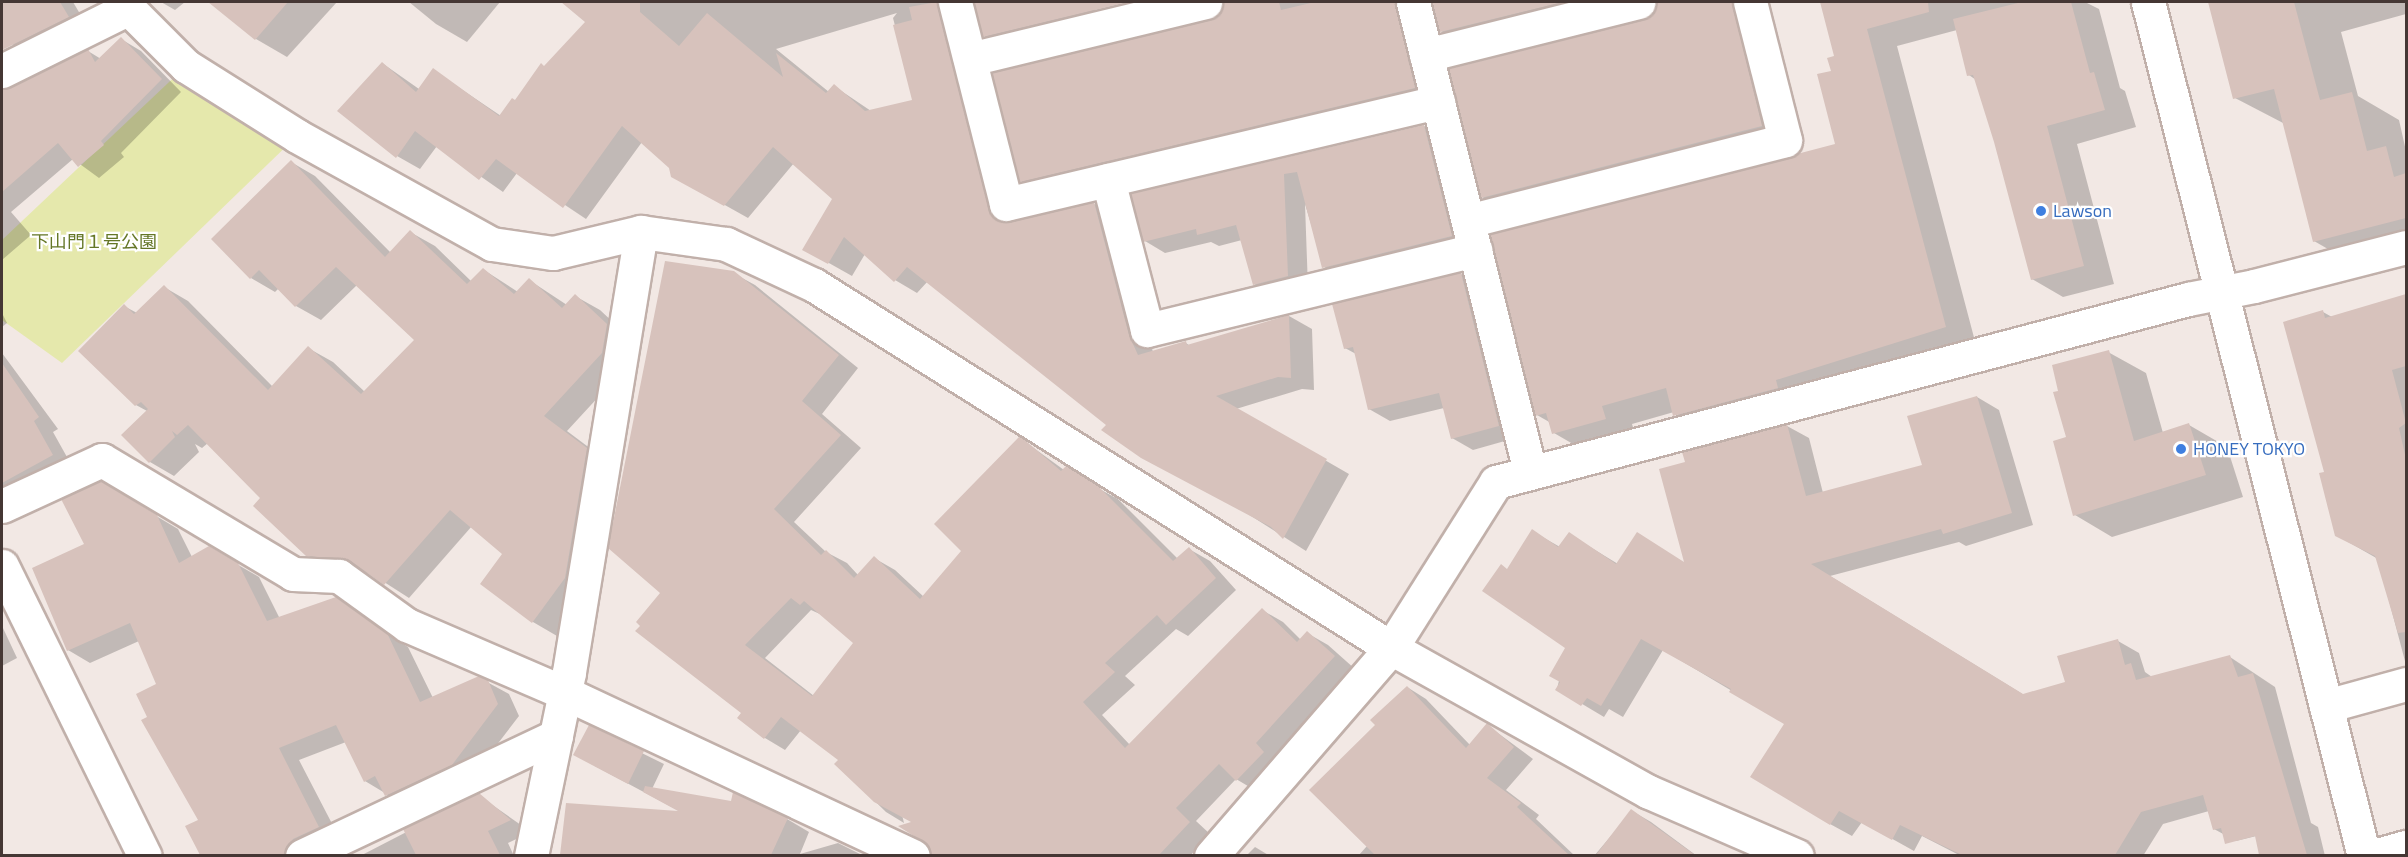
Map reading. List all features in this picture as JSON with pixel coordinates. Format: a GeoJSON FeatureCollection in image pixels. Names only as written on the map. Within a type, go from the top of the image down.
{"type":"FeatureCollection","features":[{"type":"Feature","properties":{"kind":"street"},"geometry":{"type":"LineString","coordinates":[[955,2],[1006,204],[1438,102]]}},
{"type":"Feature","properties":{"kind":"street"},"geometry":{"type":"LineString","coordinates":[[970,59],[1205,2]]}},
{"type":"Feature","properties":{"kind":"street"},"geometry":{"type":"LineString","coordinates":[[1413,2],[1530,472]]}},
{"type":"Feature","properties":{"kind":"street"},"geometry":{"type":"LineString","coordinates":[[1426,55],[1639,2]]}},
{"type":"Feature","properties":{"kind":"street"},"geometry":{"type":"LineString","coordinates":[[1108,180],[1147,330],[1471,236],[1785,140],[1750,2]]}},
{"type":"Feature","properties":{"kind":"street"},"geometry":{"type":"LineString","coordinates":[[2148,2],[2364,855]]}},
{"type":"Feature","properties":{"kind":"street"},"geometry":{"type":"LineString","coordinates":[[2,71],[126,5],[186,66],[297,136],[492,244],[553,253],[641,232],[726,244],[814,285],[1391,648],[1649,792],[1797,855]]}},
{"type":"Feature","properties":{"kind":"street"},"geometry":{"type":"LineString","coordinates":[[531,855],[564,693],[641,232]]}},
{"type":"Feature","properties":{"kind":"street"},"geometry":{"type":"LineString","coordinates":[[1211,855],[1391,648],[1496,482],[2221,291],[2254,286],[2406,247]]}},
{"type":"Feature","properties":{"kind":"street"},"geometry":{"type":"LineString","coordinates":[[2,507],[102,460],[293,574],[339,576],[408,625],[564,693],[913,855]]}},
{"type":"Feature","properties":{"kind":"street"},"geometry":{"type":"LineString","coordinates":[[2,566],[146,855]]}},
{"type":"Feature","properties":{"kind":"street"},"geometry":{"type":"LineString","coordinates":[[2326,706],[2406,684]]}},
{"type":"Feature","properties":{"kind":"street"},"geometry":{"type":"LineString","coordinates":[[302,855],[556,736]]}},
{"type":"Feature","properties":{"kind":"street"},"geometry":{"type":"LineString","coordinates":[[2374,855],[2406,847]]}},
{"type":"Feature","properties":{"kind":"green space","name":"下山門１号公園"},"geometry":{"type":"Polygon","coordinates":[[[186,66],[297,136],[62,363],[2,320],[2,240],[186,66]]]}},
{"type":"Feature","properties":{"kind":"building"},"geometry":{"type":"Polygon","coordinates":[[[2,2],[60,2],[69,17],[2,50],[2,2]]]}},
{"type":"Feature","properties":{"kind":"building"},"geometry":{"type":"Polygon","coordinates":[[[208,2],[288,2],[255,40],[208,2]]]}},
{"type":"Feature","properties":{"kind":"building"},"geometry":{"type":"Polygon","coordinates":[[[561,2],[640,2],[640,12],[679,46],[707,13],[783,77],[776,53],[826,93],[834,84],[865,111],[912,100],[893,25],[912,20],[909,7],[937,2],[992,217],[1010,222],[1094,202],[1129,335],[1138,355],[1186,341],[1187,345],[1289,315],[1291,378],[1278,377],[1216,396],[1327,459],[1283,539],[1271,527],[1141,458],[1101,430],[1106,425],[907,267],[894,282],[844,237],[828,264],[802,250],[832,199],[773,147],[724,206],[671,177],[669,168],[622,126],[563,208],[496,159],[479,180],[415,131],[396,158],[337,111],[382,62],[416,92],[433,68],[499,116],[512,98],[515,100],[541,63],[544,66],[585,22],[561,2]]]}},
{"type":"Feature","properties":{"kind":"building"},"geometry":{"type":"Polygon","coordinates":[[[974,2],[1128,2],[983,37],[974,2]]]}},
{"type":"Feature","properties":{"kind":"building"},"geometry":{"type":"Polygon","coordinates":[[[1223,2],[1279,2],[1281,10],[1315,2],[1395,2],[1415,88],[1020,182],[992,73],[1209,20],[1218,15],[1223,2]]]}},
{"type":"Feature","properties":{"kind":"building"},"geometry":{"type":"Polygon","coordinates":[[[1432,2],[1563,2],[1440,32],[1432,2]]]}},
{"type":"Feature","properties":{"kind":"building"},"geometry":{"type":"Polygon","coordinates":[[[1657,2],[1732,2],[1762,126],[1481,198],[1449,69],[1644,20],[1652,15],[1657,2]]]}},
{"type":"Feature","properties":{"kind":"building"},"geometry":{"type":"Polygon","coordinates":[[[1820,2],[1928,2],[1929,12],[1867,29],[1946,327],[1776,380],[1778,388],[1673,416],[1666,388],[1602,406],[1606,419],[1552,434],[1546,413],[1535,416],[1490,235],[1835,144],[1817,74],[1831,71],[1827,58],[1834,56],[1820,2]]]}},
{"type":"Feature","properties":{"kind":"building"},"geometry":{"type":"Polygon","coordinates":[[[2022,2],[2071,2],[2090,73],[2094,72],[2105,110],[2047,126],[2084,266],[2031,280],[1994,142],[1973,75],[1967,76],[1953,19],[2022,2]]]}},
{"type":"Feature","properties":{"kind":"building"},"geometry":{"type":"Polygon","coordinates":[[[2208,2],[2294,2],[2320,100],[2352,92],[2367,151],[2386,146],[2394,177],[2406,173],[2406,218],[2313,242],[2274,89],[2233,99],[2208,2]]]}},
{"type":"Feature","properties":{"kind":"building"},"geometry":{"type":"Polygon","coordinates":[[[121,37],[162,79],[101,141],[104,145],[78,167],[58,143],[2,192],[2,90],[88,49],[95,62],[121,37]]]}},
{"type":"Feature","properties":{"kind":"building"},"geometry":{"type":"Polygon","coordinates":[[[1424,125],[1452,236],[1322,268],[1297,172],[1284,174],[1288,276],[1253,285],[1236,225],[1197,235],[1196,229],[1143,242],[1131,194],[1424,125]]]}},
{"type":"Feature","properties":{"kind":"building"},"geometry":{"type":"Polygon","coordinates":[[[291,160],[385,257],[410,230],[467,284],[483,268],[514,294],[529,278],[562,308],[575,294],[607,324],[602,353],[544,416],[587,448],[565,578],[532,623],[480,584],[502,554],[450,510],[384,585],[349,560],[306,556],[253,506],[260,498],[188,425],[177,435],[172,431],[175,437],[149,463],[121,435],[148,409],[141,402],[135,406],[78,351],[124,304],[134,314],[164,285],[268,390],[308,346],[361,394],[414,340],[336,267],[295,307],[259,270],[250,279],[211,239],[291,160]]]}},
{"type":"Feature","properties":{"kind":"building"},"geometry":{"type":"Polygon","coordinates":[[[665,261],[734,271],[839,355],[802,401],[841,435],[774,509],[821,555],[826,550],[854,578],[874,556],[920,599],[961,551],[934,524],[1020,436],[1061,471],[1066,466],[1097,485],[1173,561],[1189,547],[1216,578],[1166,625],[1157,615],[1105,663],[1115,672],[1083,702],[1125,748],[1262,608],[1297,642],[1307,631],[1335,656],[1256,743],[1264,752],[1236,781],[1219,764],[1176,808],[1190,822],[1159,855],[932,855],[928,845],[898,826],[911,822],[874,802],[834,764],[838,760],[781,717],[764,739],[737,718],[741,713],[635,631],[640,626],[636,622],[660,593],[608,548],[665,261]],[[791,598],[745,645],[812,696],[853,643],[804,601],[800,605],[791,598]]]}},
{"type":"Feature","properties":{"kind":"building"},"geometry":{"type":"Polygon","coordinates":[[[1461,273],[1499,426],[1451,439],[1439,393],[1368,410],[1353,347],[1344,349],[1332,304],[1461,273]]]}},
{"type":"Feature","properties":{"kind":"building"},"geometry":{"type":"Polygon","coordinates":[[[2406,294],[2406,366],[2392,370],[2406,423],[2399,428],[2406,459],[2406,632],[2398,633],[2375,556],[2335,536],[2319,473],[2324,472],[2283,322],[2323,310],[2325,318],[2406,294]]]}},
{"type":"Feature","properties":{"kind":"building"},"geometry":{"type":"Polygon","coordinates":[[[2109,350],[2134,441],[2189,423],[2206,475],[2073,516],[2053,441],[2066,437],[2053,392],[2058,391],[2052,365],[2109,350]]]}},
{"type":"Feature","properties":{"kind":"building"},"geometry":{"type":"Polygon","coordinates":[[[2,363],[39,417],[34,421],[53,455],[2,483],[2,363]]]}},
{"type":"Feature","properties":{"kind":"building"},"geometry":{"type":"Polygon","coordinates":[[[1977,396],[2012,513],[1943,534],[1941,529],[1811,564],[2023,694],[2065,682],[2057,656],[2118,639],[2125,665],[2131,663],[2136,680],[2230,655],[2238,677],[2253,673],[2307,855],[2259,855],[2255,836],[2225,844],[2221,828],[2213,830],[2203,795],[2141,812],[2115,855],[1962,855],[1900,825],[1892,840],[1839,811],[1830,825],[1750,777],[1784,724],[1729,692],[1731,689],[1641,639],[1601,706],[1587,698],[1581,706],[1555,690],[1560,682],[1549,676],[1565,648],[1482,591],[1501,564],[1507,569],[1532,529],[1558,547],[1569,532],[1616,564],[1637,532],[1684,562],[1659,469],[1685,462],[1682,452],[1787,424],[1806,496],[1922,465],[1907,416],[1977,396]]]}},
{"type":"Feature","properties":{"kind":"building"},"geometry":{"type":"Polygon","coordinates":[[[101,481],[157,515],[179,563],[209,546],[238,563],[267,621],[336,597],[387,633],[420,702],[479,676],[488,680],[498,704],[452,765],[385,796],[375,776],[364,782],[336,725],[279,748],[319,827],[293,839],[283,855],[200,855],[185,826],[198,820],[141,720],[147,717],[136,694],[156,684],[130,623],[67,651],[32,568],[84,544],[61,499],[101,481]]]}},
{"type":"Feature","properties":{"kind":"building"},"geometry":{"type":"Polygon","coordinates":[[[1407,686],[1466,748],[1487,723],[1514,747],[1487,778],[1521,803],[1517,807],[1569,855],[1375,855],[1309,790],[1375,725],[1370,720],[1407,686]]]}},
{"type":"Feature","properties":{"kind":"building"},"geometry":{"type":"Polygon","coordinates":[[[589,725],[644,751],[628,784],[573,755],[589,725]]]}},
{"type":"Feature","properties":{"kind":"building"},"geometry":{"type":"Polygon","coordinates":[[[645,786],[731,801],[733,792],[788,818],[771,855],[560,855],[566,803],[678,811],[643,792],[645,786]]]}},
{"type":"Feature","properties":{"kind":"building"},"geometry":{"type":"Polygon","coordinates":[[[479,793],[511,820],[488,831],[500,855],[416,855],[403,829],[479,793]]]}},
{"type":"Feature","properties":{"kind":"building"},"geometry":{"type":"Polygon","coordinates":[[[1631,809],[1695,855],[1596,855],[1631,809]]]}},
{"type":"Feature","properties":{"kind":"place","name":"Lawson"},"geometry":{"type":"Point","coordinates":[2041,211]}},
{"type":"Feature","properties":{"kind":"place","name":"HONEY TOKYO"},"geometry":{"type":"Point","coordinates":[2181,449]}}]}
